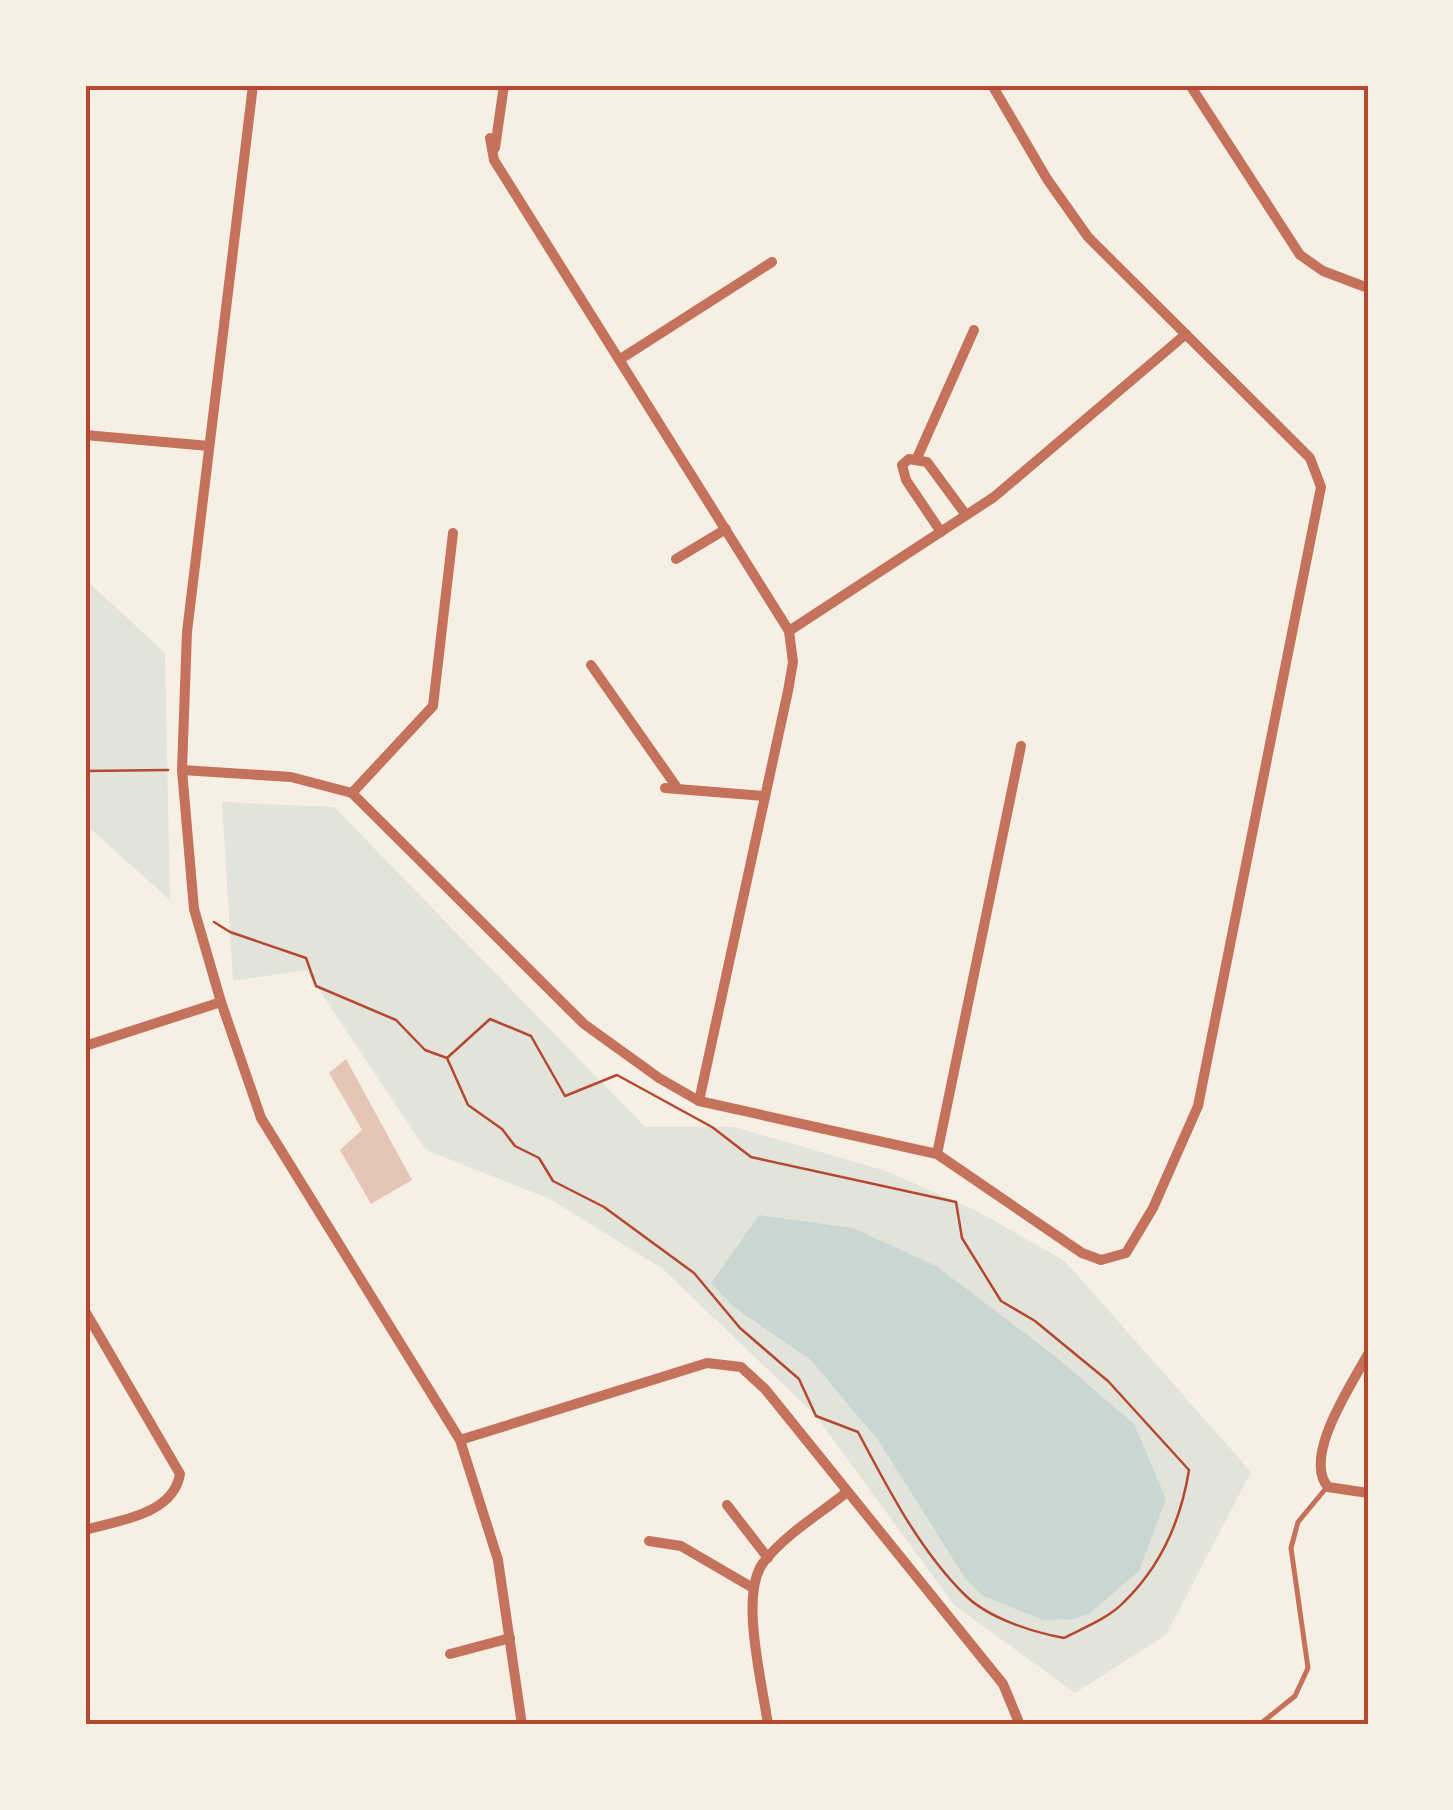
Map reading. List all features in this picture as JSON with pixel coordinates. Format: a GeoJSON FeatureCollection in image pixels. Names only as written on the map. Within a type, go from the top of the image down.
{"type":"FeatureCollection","features":[{"type":"Feature","properties":{"kind":"street"},"geometry":{"type":"LineString","coordinates":[[253,85],[187,632],[182,770],[194,909],[220,1002],[276,1146],[398,1334],[460,1440],[498,1560],[522,1725]]}},
{"type":"Feature","properties":{"kind":"street"},"geometry":{"type":"LineString","coordinates":[[504,85],[494,160],[622,358],[788,631],[793,662],[720,1022],[699,1100]]}},
{"type":"Feature","properties":{"kind":"street"},"geometry":{"type":"LineString","coordinates":[[182,770],[291,778],[352,793],[584,1024],[659,1078],[699,1100],[937,1154],[1082,1253],[1101,1260],[1126,1253],[1138,1238],[1198,1106],[1321,487],[1310,458],[1072,217],[992,85]]}},
{"type":"Feature","properties":{"kind":"street"},"geometry":{"type":"LineString","coordinates":[[1190,85],[1300,255],[1323,271],[1368,288]]}},
{"type":"Feature","properties":{"kind":"street"},"geometry":{"type":"LineString","coordinates":[[622,358],[772,262]]}},
{"type":"Feature","properties":{"kind":"street"},"geometry":{"type":"LineString","coordinates":[[941,532],[902,466],[917,458],[974,330]]}},
{"type":"Feature","properties":{"kind":"street"},"geometry":{"type":"LineString","coordinates":[[788,631],[966,515],[1059,444],[1186,334]]}},
{"type":"Feature","properties":{"kind":"street"},"geometry":{"type":"LineString","coordinates":[[85,435],[209,446]]}},
{"type":"Feature","properties":{"kind":"street"},"geometry":{"type":"LineString","coordinates":[[917,458],[927,462],[966,515]]}},
{"type":"Feature","properties":{"kind":"street"},"geometry":{"type":"LineString","coordinates":[[676,559],[726,529]]}},
{"type":"Feature","properties":{"kind":"street"},"geometry":{"type":"LineString","coordinates":[[352,793],[432,706],[453,533]]}},
{"type":"Feature","properties":{"kind":"street"},"geometry":{"type":"LineString","coordinates":[[592,665],[678,789]]}},
{"type":"Feature","properties":{"kind":"street"},"geometry":{"type":"LineString","coordinates":[[937,1154],[1021,746]]}},
{"type":"Feature","properties":{"kind":"street"},"geometry":{"type":"LineString","coordinates":[[665,788],[765,796]]}},
{"type":"Feature","properties":{"kind":"street"},"geometry":{"type":"LineString","coordinates":[[85,1046],[220,1002]]}},
{"type":"Feature","properties":{"kind":"street"},"geometry":{"type":"LineString","coordinates":[[85,1311],[180,1474],[177,1489],[167,1500],[85,1530]]}},
{"type":"Feature","properties":{"kind":"street"},"geometry":{"type":"LineString","coordinates":[[1368,1354],[1322,1443],[1319,1471],[1328,1487],[1368,1493]]}},
{"type":"Feature","properties":{"kind":"street"},"geometry":{"type":"LineString","coordinates":[[460,1440],[707,1363],[741,1367],[765,1389],[1003,1684],[1020,1725]]}},
{"type":"Feature","properties":{"kind":"street"},"geometry":{"type":"LineString","coordinates":[[768,1725],[753,1588],[768,1558],[847,1492]]}},
{"type":"Feature","properties":{"kind":"street"},"geometry":{"type":"LineString","coordinates":[[727,1505],[768,1558]]}},
{"type":"Feature","properties":{"kind":"street"},"geometry":{"type":"LineString","coordinates":[[648,1541],[688,1549],[753,1588]]}},
{"type":"Feature","properties":{"kind":"street"},"geometry":{"type":"LineString","coordinates":[[450,1654],[510,1638]]}},
{"type":"Feature","properties":{"kind":"lane"},"geometry":{"type":"LineString","coordinates":[[1259,1725],[1285,1706],[1304,1681],[1309,1660],[1291,1564],[1293,1535],[1298,1522],[1328,1487]]}},
{"type":"Feature","properties":{"kind":"path"},"geometry":{"type":"LineString","coordinates":[[85,772],[182,770]]}},
{"type":"Feature","properties":{"kind":"path"},"geometry":{"type":"LineString","coordinates":[[194,909],[230,932],[306,958],[316,986],[396,1020],[425,1050],[446,1058],[468,1105],[502,1129],[514,1146],[539,1158],[553,1182],[604,1207],[694,1274],[740,1328],[798,1379],[816,1416],[858,1432],[889,1490],[966,1597],[1030,1632],[1064,1638],[1123,1604],[1163,1554],[1184,1500],[1189,1470],[1108,1381],[1035,1321],[1002,1300],[962,1238],[956,1202],[751,1157],[712,1127],[617,1076],[565,1096],[531,1036],[490,1019],[446,1058]]}},
{"type":"Feature","properties":{"kind":"shaded area"},"geometry":{"type":"Polygon","coordinates":[[[85,579],[165,653],[170,900],[85,824],[85,579]]]}},
{"type":"Feature","properties":{"kind":"shaded area"},"geometry":{"type":"Polygon","coordinates":[[[222,802],[334,807],[645,1127],[734,1127],[886,1171],[977,1211],[1065,1261],[1251,1472],[1166,1635],[1075,1693],[954,1605],[816,1416],[663,1269],[550,1199],[426,1150],[306,970],[233,981],[222,802]]]}},
{"type":"Feature","properties":{"kind":"shaded area"},"geometry":{"type":"Polygon","coordinates":[[[759,1215],[853,1228],[936,1266],[1055,1356],[1134,1424],[1166,1499],[1139,1571],[1090,1613],[1075,1619],[1043,1620],[983,1596],[965,1578],[878,1440],[811,1360],[735,1308],[711,1283],[759,1215]]]}},
{"type":"Feature","properties":{"kind":"building"},"geometry":{"type":"Polygon","coordinates":[[[346,1059],[412,1180],[371,1204],[340,1150],[362,1130],[329,1073],[346,1059]]]}}]}
